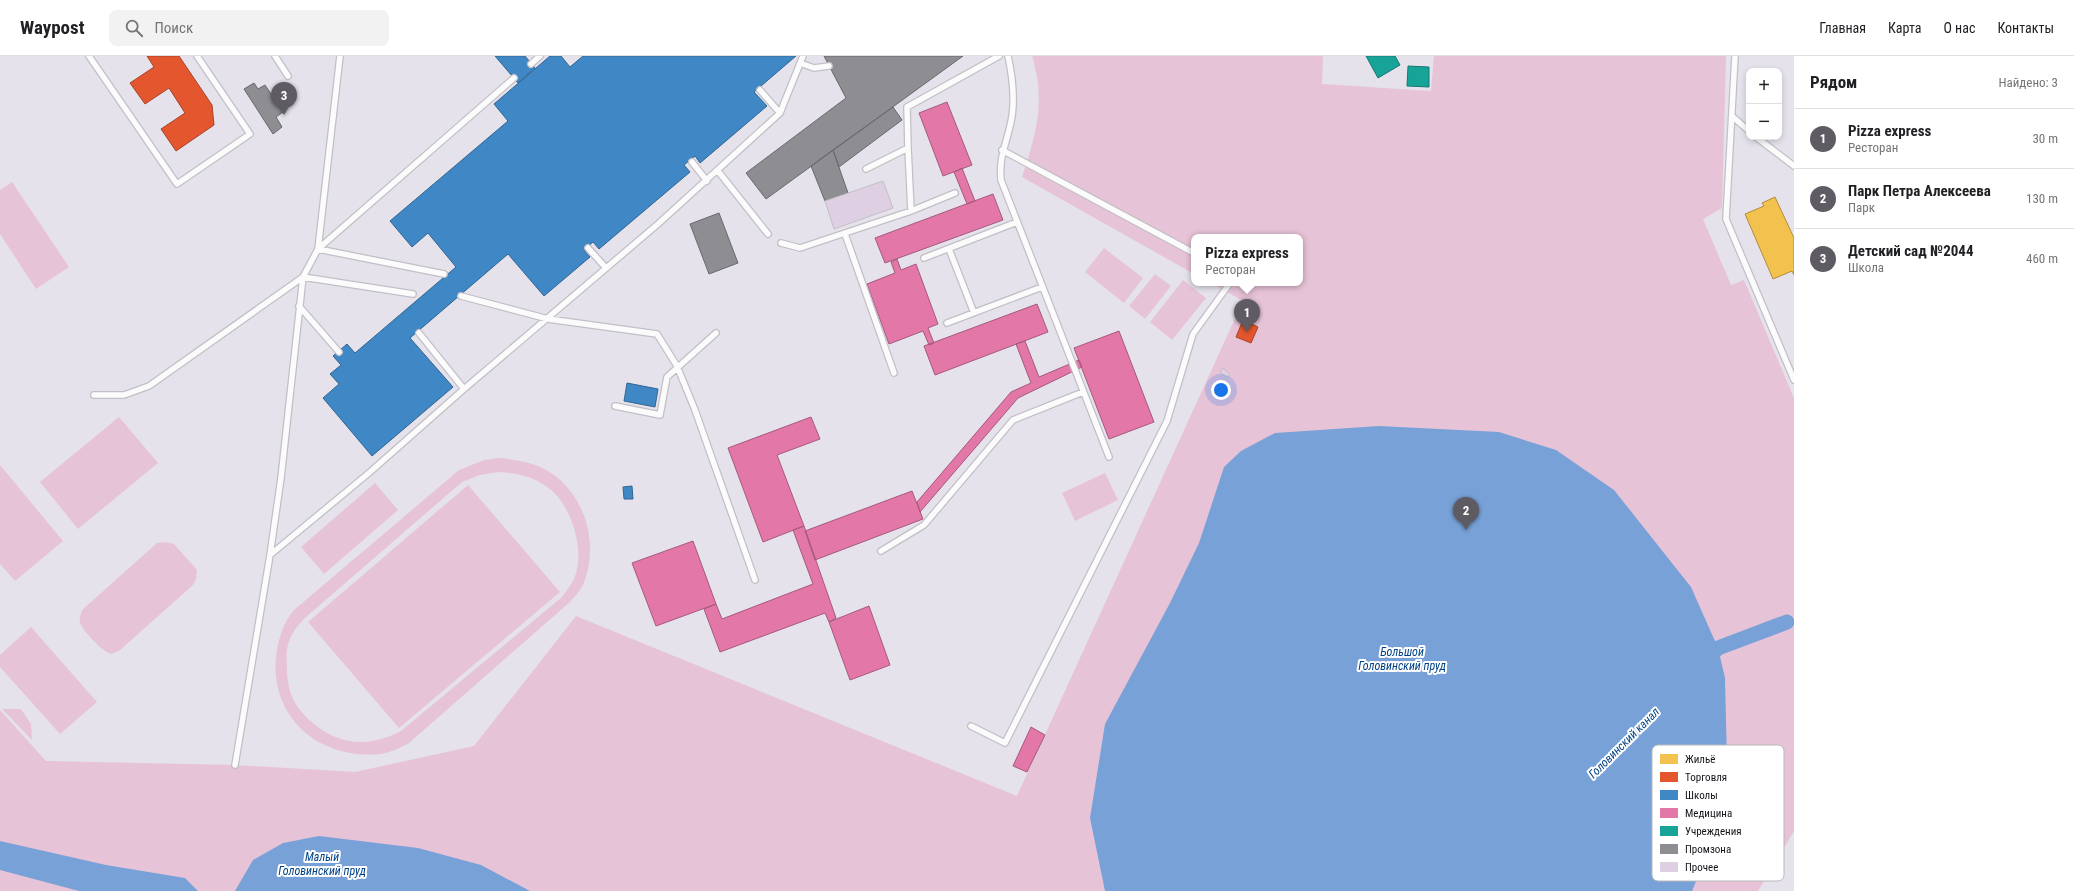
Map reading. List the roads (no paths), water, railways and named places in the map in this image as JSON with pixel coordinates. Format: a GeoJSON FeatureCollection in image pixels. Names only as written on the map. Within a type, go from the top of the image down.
{"type":"FeatureCollection","features":[{"type":"Feature","properties":{"kind":"lane"},"geometry":{"type":"LineString","coordinates":[[89,56],[177,184],[250,134],[197,56]]}},
{"type":"Feature","properties":{"kind":"lane"},"geometry":{"type":"LineString","coordinates":[[275,56],[288,76]]}},
{"type":"Feature","properties":{"kind":"lane"},"geometry":{"type":"LineString","coordinates":[[318,249],[340,56]]}},
{"type":"Feature","properties":{"kind":"lane"},"geometry":{"type":"LineString","coordinates":[[531,64],[540,56]]}},
{"type":"Feature","properties":{"kind":"lane"},"geometry":{"type":"LineString","coordinates":[[270,555],[370,472],[464,389],[548,319],[707,181],[780,113],[803,56]]}},
{"type":"Feature","properties":{"kind":"lane"},"geometry":{"type":"LineString","coordinates":[[911,210],[907,107],[999,56]]}},
{"type":"Feature","properties":{"kind":"lane"},"geometry":{"type":"LineString","coordinates":[[1008,56],[1012,76],[1013,107],[1010,126],[1002,150],[1000,180],[1109,457]]}},
{"type":"Feature","properties":{"kind":"lane"},"geometry":{"type":"LineString","coordinates":[[1735,56],[1726,219],[1794,380]]}},
{"type":"Feature","properties":{"kind":"lane"},"geometry":{"type":"LineString","coordinates":[[800,63],[814,68],[828,66]]}},
{"type":"Feature","properties":{"kind":"lane"},"geometry":{"type":"LineString","coordinates":[[235,765],[270,555],[281,478],[302,277],[318,249],[514,78]]}},
{"type":"Feature","properties":{"kind":"lane"},"geometry":{"type":"LineString","coordinates":[[760,90],[780,113]]}},
{"type":"Feature","properties":{"kind":"lane"},"geometry":{"type":"LineString","coordinates":[[1732,117],[1746,129]]}},
{"type":"Feature","properties":{"kind":"lane"},"geometry":{"type":"LineString","coordinates":[[1760,140],[1794,166]]}},
{"type":"Feature","properties":{"kind":"lane"},"geometry":{"type":"LineString","coordinates":[[866,169],[908,148]]}},
{"type":"Feature","properties":{"kind":"lane"},"geometry":{"type":"LineString","coordinates":[[1002,150],[1191,251]]}},
{"type":"Feature","properties":{"kind":"lane"},"geometry":{"type":"LineString","coordinates":[[692,162],[707,181]]}},
{"type":"Feature","properties":{"kind":"lane"},"geometry":{"type":"LineString","coordinates":[[718,171],[768,234]]}},
{"type":"Feature","properties":{"kind":"lane"},"geometry":{"type":"LineString","coordinates":[[781,244],[800,248],[845,234],[955,192]]}},
{"type":"Feature","properties":{"kind":"lane"},"geometry":{"type":"LineString","coordinates":[[924,258],[1017,222]]}},
{"type":"Feature","properties":{"kind":"lane"},"geometry":{"type":"LineString","coordinates":[[845,234],[894,373]]}},
{"type":"Feature","properties":{"kind":"lane"},"geometry":{"type":"LineString","coordinates":[[588,248],[606,268]]}},
{"type":"Feature","properties":{"kind":"lane"},"geometry":{"type":"LineString","coordinates":[[318,249],[444,274]]}},
{"type":"Feature","properties":{"kind":"lane"},"geometry":{"type":"LineString","coordinates":[[949,249],[974,312]]}},
{"type":"Feature","properties":{"kind":"lane"},"geometry":{"type":"LineString","coordinates":[[94,395],[124,395],[149,386],[302,277],[413,294]]}},
{"type":"Feature","properties":{"kind":"lane"},"geometry":{"type":"LineString","coordinates":[[947,323],[1042,286]]}},
{"type":"Feature","properties":{"kind":"lane"},"geometry":{"type":"LineString","coordinates":[[971,726],[1004,743],[1167,421],[1193,334],[1228,286]]}},
{"type":"Feature","properties":{"kind":"lane"},"geometry":{"type":"LineString","coordinates":[[461,296],[548,319],[657,334],[677,366],[698,418],[755,580]]}},
{"type":"Feature","properties":{"kind":"lane"},"geometry":{"type":"LineString","coordinates":[[299,306],[339,352]]}},
{"type":"Feature","properties":{"kind":"lane"},"geometry":{"type":"LineString","coordinates":[[615,406],[660,415],[667,377],[677,366],[716,332]]}},
{"type":"Feature","properties":{"kind":"lane"},"geometry":{"type":"LineString","coordinates":[[419,333],[464,389]]}},
{"type":"Feature","properties":{"kind":"lane"},"geometry":{"type":"LineString","coordinates":[[881,551],[924,525],[1013,420],[1083,392]]}},
{"type":"Feature","properties":{"kind":"water","name":"Большой Головинский пруд"},"geometry":{"type":"Polygon","coordinates":[[[1379,426],[1499,432],[1556,450],[1614,490],[1691,587],[1718,648],[1725,678],[1727,745],[1652,745],[1652,881],[1696,881],[1692,891],[1105,891],[1090,818],[1105,724],[1170,603],[1199,543],[1224,467],[1241,451],[1275,433],[1379,426]]]}},
{"type":"Feature","properties":{"kind":"water","name":"Малый Головинский пруд"},"geometry":{"type":"Polygon","coordinates":[[[319,836],[418,848],[481,865],[530,891],[235,891],[253,860],[283,843],[319,836]]]}},
{"type":"Feature","properties":{"kind":"water"},"geometry":{"type":"Polygon","coordinates":[[[0,841],[106,865],[185,878],[198,891],[79,891],[0,870],[0,841]]]}},
{"type":"Feature","properties":{"kind":"waterway","name":"Головинский канал"},"geometry":{"type":"LineString","coordinates":[[1704,662],[1718,648],[1787,622]]}},
{"type":"Feature","properties":{"kind":"place","name":"Детский сад №2044"},"geometry":{"type":"Point","coordinates":[284,115]}},
{"type":"Feature","properties":{"kind":"place","name":"Pizza express"},"geometry":{"type":"Point","coordinates":[1247,332]}},
{"type":"Feature","properties":{"kind":"place","name":"Парк Петра Алексеева"},"geometry":{"type":"Point","coordinates":[1466,530]}}]}
